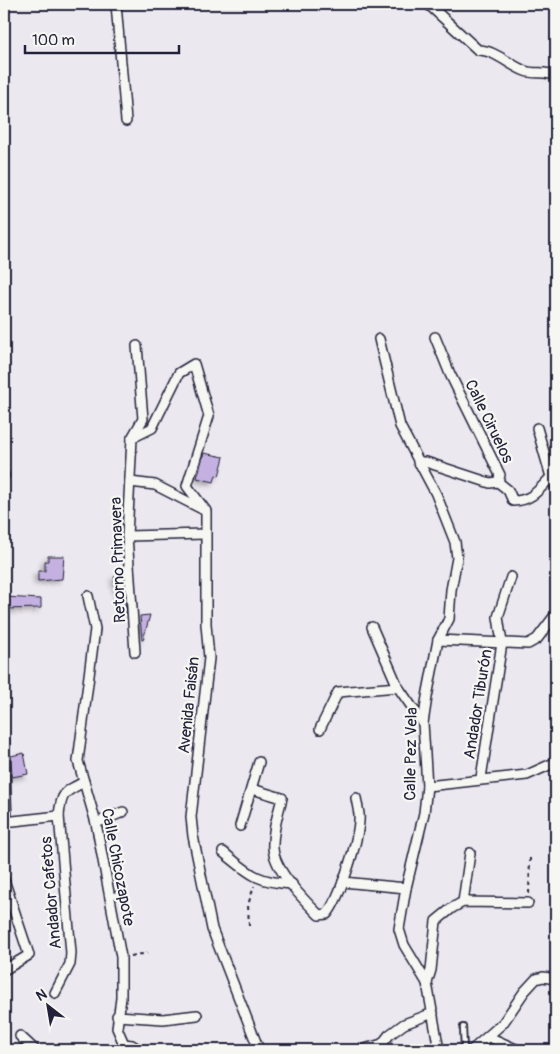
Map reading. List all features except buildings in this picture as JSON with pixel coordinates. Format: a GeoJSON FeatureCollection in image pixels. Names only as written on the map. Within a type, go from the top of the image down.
{"type":"FeatureCollection","features":[{"type":"Feature","properties":{"kind":"street"},"geometry":{"type":"LineString","coordinates":[[116,4],[126,121]]}},
{"type":"Feature","properties":{"kind":"street"},"geometry":{"type":"LineString","coordinates":[[428,4],[478,50],[488,50],[524,71],[543,71],[556,76]]}},
{"type":"Feature","properties":{"kind":"street","name":"Calle Ciruelos"},"geometry":{"type":"LineString","coordinates":[[435,337],[450,374],[500,475],[498,482]]}},
{"type":"Feature","properties":{"kind":"street","name":"Calle Pez Vela"},"geometry":{"type":"LineString","coordinates":[[379,339],[400,426],[436,494],[455,542],[457,558],[451,590],[449,618],[438,640],[423,723],[427,786],[419,838],[406,888],[399,929],[404,945],[427,983],[439,1050]]}},
{"type":"Feature","properties":{"kind":"street"},"geometry":{"type":"LineString","coordinates":[[132,438],[143,419],[137,346]]}},
{"type":"Feature","properties":{"kind":"street"},"geometry":{"type":"LineString","coordinates":[[132,438],[152,428],[179,373],[194,364],[209,416],[187,486],[206,511]]}},
{"type":"Feature","properties":{"kind":"street"},"geometry":{"type":"LineString","coordinates":[[537,428],[551,477],[556,487]]}},
{"type":"Feature","properties":{"kind":"street","name":"Retorno Primavera"},"geometry":{"type":"LineString","coordinates":[[132,438],[127,536],[134,652]]}},
{"type":"Feature","properties":{"kind":"street"},"geometry":{"type":"LineString","coordinates":[[418,462],[426,462],[490,483],[498,482],[508,490],[513,501],[524,501],[533,496],[551,477]]}},
{"type":"Feature","properties":{"kind":"street"},"geometry":{"type":"LineString","coordinates":[[130,482],[155,485],[206,511]]}},
{"type":"Feature","properties":{"kind":"street","name":"Avenida Faisán"},"geometry":{"type":"LineString","coordinates":[[206,511],[206,624],[209,658],[191,817],[212,929],[258,1050]]}},
{"type":"Feature","properties":{"kind":"street"},"geometry":{"type":"LineString","coordinates":[[127,536],[205,534]]}},
{"type":"Feature","properties":{"kind":"street","name":"Andador Tiburón"},"geometry":{"type":"LineString","coordinates":[[481,778],[502,644],[498,617],[511,577]]}},
{"type":"Feature","properties":{"kind":"street","name":"Calle Chicozapote"},"geometry":{"type":"LineString","coordinates":[[88,596],[95,629],[78,761],[96,824],[122,957],[121,998],[117,1016],[117,1028],[124,1044]]}},
{"type":"Feature","properties":{"kind":"street"},"geometry":{"type":"LineString","coordinates":[[438,640],[528,644],[537,639],[556,614]]}},
{"type":"Feature","properties":{"kind":"street"},"geometry":{"type":"LineString","coordinates":[[372,627],[398,687],[423,723]]}},
{"type":"Feature","properties":{"kind":"street"},"geometry":{"type":"LineString","coordinates":[[320,729],[338,692],[398,687]]}},
{"type":"Feature","properties":{"kind":"street"},"geometry":{"type":"LineString","coordinates":[[4,740],[5,822],[59,816]]}},
{"type":"Feature","properties":{"kind":"street"},"geometry":{"type":"LineString","coordinates":[[240,826],[260,762]]}},
{"type":"Feature","properties":{"kind":"street"},"geometry":{"type":"LineString","coordinates":[[427,786],[481,778],[527,775],[556,762]]}},
{"type":"Feature","properties":{"kind":"street","name":"Andador Cafetos"},"geometry":{"type":"LineString","coordinates":[[55,992],[70,964],[71,952],[59,816],[60,799],[66,791],[84,782]]}},
{"type":"Feature","properties":{"kind":"street"},"geometry":{"type":"LineString","coordinates":[[252,789],[282,798],[273,837],[275,860],[292,884],[319,915],[327,914],[335,904],[343,882],[359,815],[356,798]]}},
{"type":"Feature","properties":{"kind":"street"},"geometry":{"type":"LineString","coordinates":[[96,824],[123,812]]}},
{"type":"Feature","properties":{"kind":"street"},"geometry":{"type":"LineString","coordinates":[[223,852],[256,879],[270,883],[292,884]]}},
{"type":"Feature","properties":{"kind":"street"},"geometry":{"type":"LineString","coordinates":[[463,902],[470,853]]}},
{"type":"Feature","properties":{"kind":"street"},"geometry":{"type":"LineString","coordinates":[[4,880],[29,956],[4,970]]}},
{"type":"Feature","properties":{"kind":"street"},"geometry":{"type":"LineString","coordinates":[[343,882],[406,888]]}},
{"type":"Feature","properties":{"kind":"street"},"geometry":{"type":"LineString","coordinates":[[427,983],[431,970],[436,921],[452,908],[463,902],[528,903]]}},
{"type":"Feature","properties":{"kind":"street"},"geometry":{"type":"LineString","coordinates":[[472,1050],[503,1023],[524,992],[536,979],[543,977],[556,979]]}},
{"type":"Feature","properties":{"kind":"street"},"geometry":{"type":"LineString","coordinates":[[361,1050],[382,1047],[389,1035],[404,1024],[433,1014]]}},
{"type":"Feature","properties":{"kind":"street"},"geometry":{"type":"LineString","coordinates":[[117,1016],[163,1019],[197,1015]]}},
{"type":"Feature","properties":{"kind":"street"},"geometry":{"type":"LineString","coordinates":[[20,1036],[35,1050]]}},
{"type":"Feature","properties":{"kind":"street"},"geometry":{"type":"LineString","coordinates":[[489,1037],[518,1050]]}},
{"type":"Feature","properties":{"kind":"street"},"geometry":{"type":"LineString","coordinates":[[116,1050],[124,1044],[132,1044],[140,1050]]}},
{"type":"Feature","properties":{"kind":"lane"},"geometry":{"type":"LineString","coordinates":[[109,897],[124,892]]}},
{"type":"Feature","properties":{"kind":"lane"},"geometry":{"type":"LineString","coordinates":[[463,1027],[464,1050]]}},
{"type":"Feature","properties":{"kind":"path"},"geometry":{"type":"LineString","coordinates":[[528,903],[530,857]]}},
{"type":"Feature","properties":{"kind":"path"},"geometry":{"type":"LineString","coordinates":[[249,926],[248,904],[256,879]]}},
{"type":"Feature","properties":{"kind":"path"},"geometry":{"type":"LineString","coordinates":[[122,957],[148,953]]}}]}
